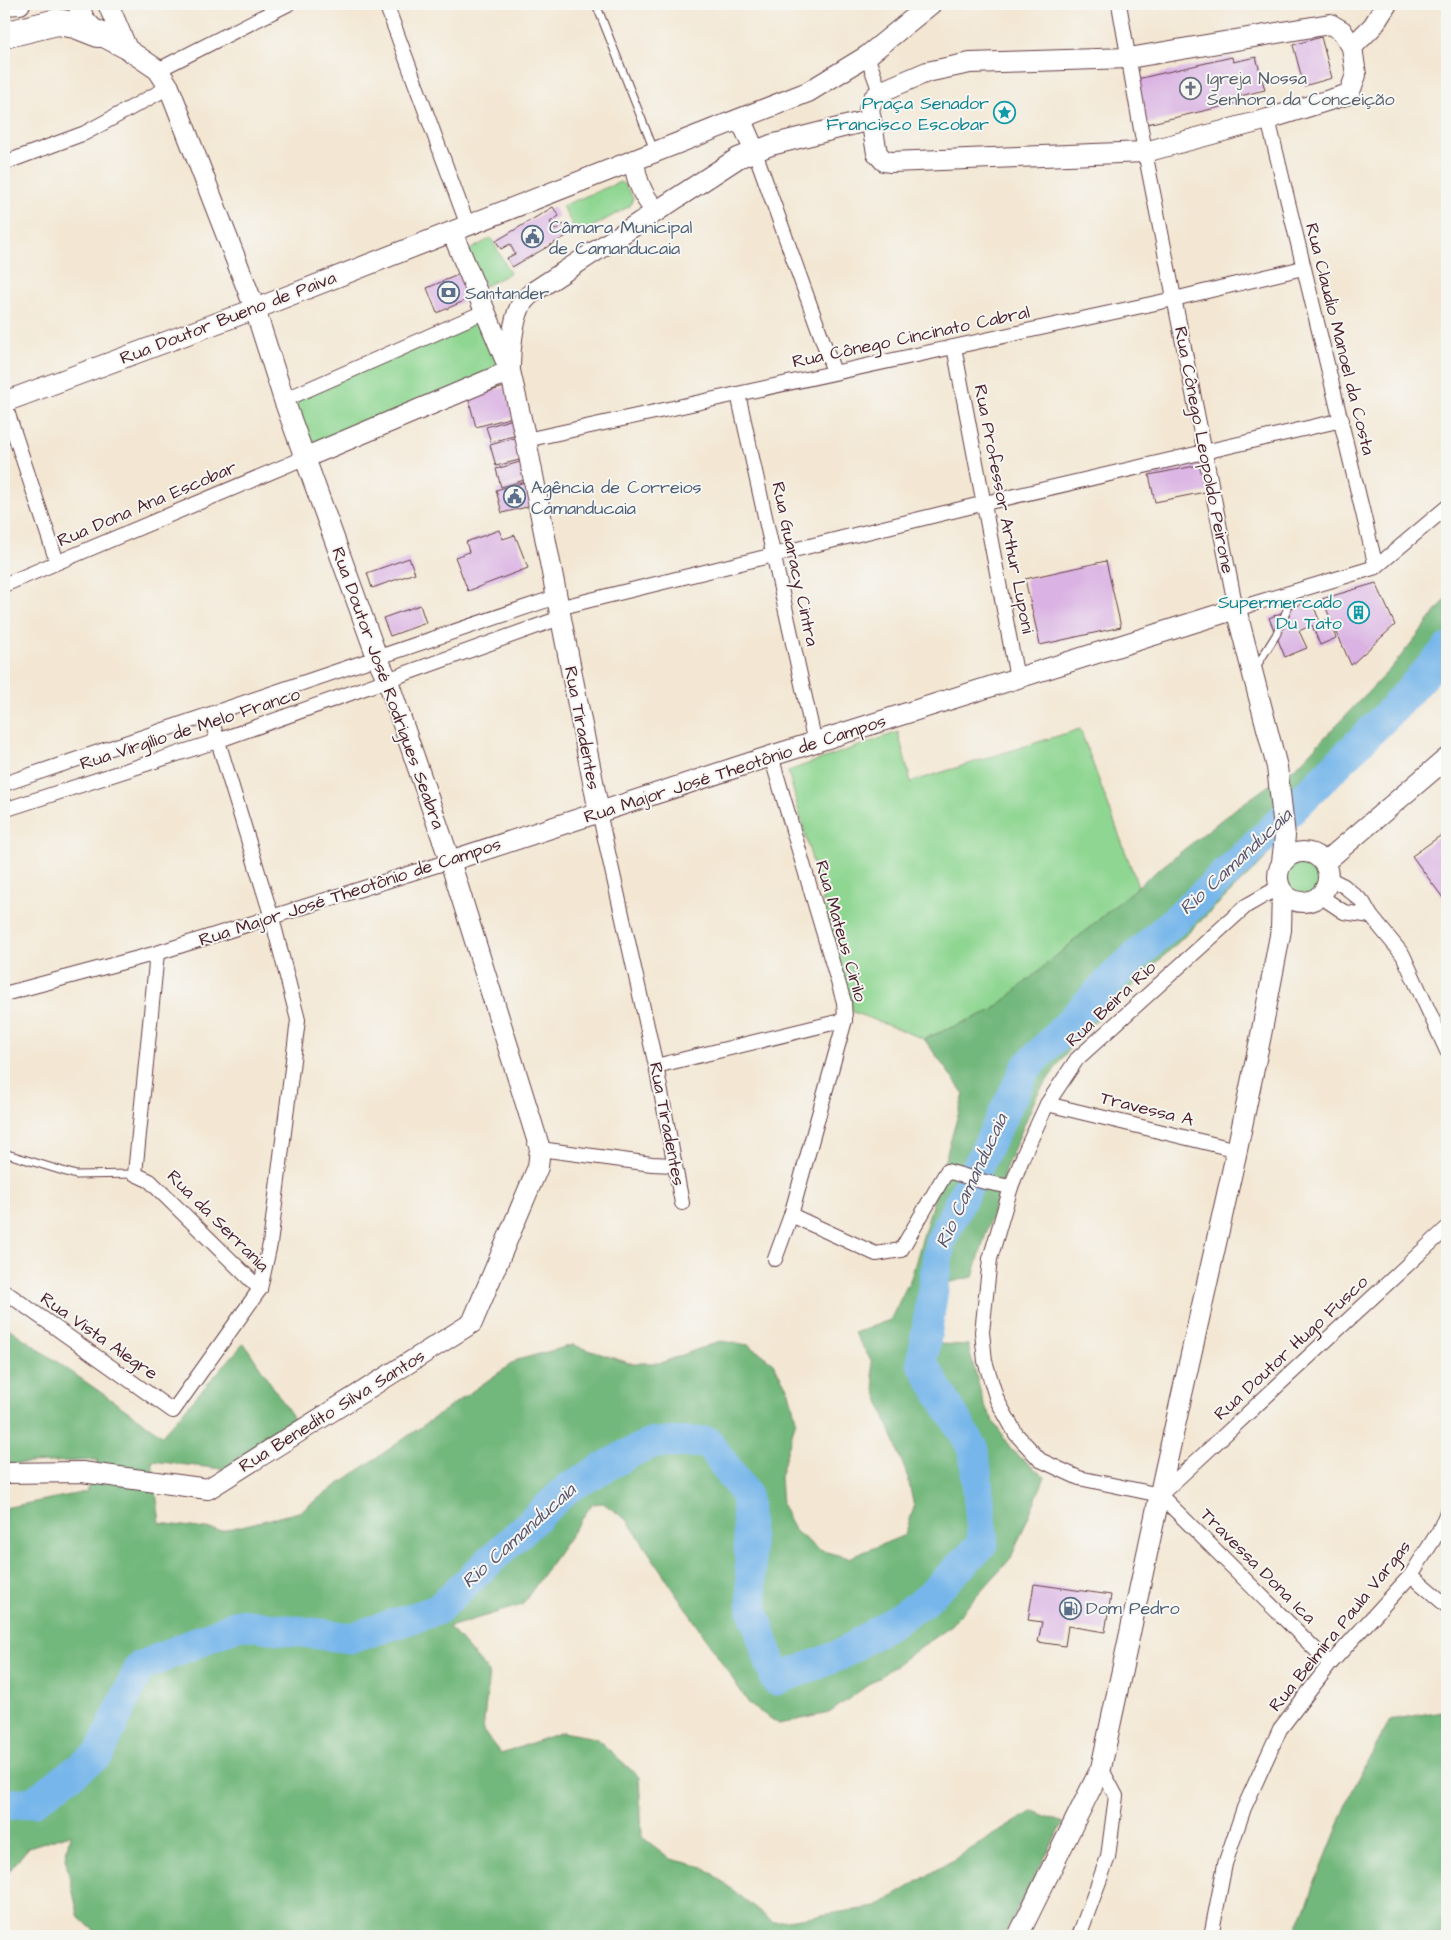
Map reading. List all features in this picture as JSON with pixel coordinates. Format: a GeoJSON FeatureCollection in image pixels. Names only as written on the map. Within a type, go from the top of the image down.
{"type":"FeatureCollection","features":[{"type":"Feature","properties":{"kind":"highway"},"geometry":{"type":"LineString","coordinates":[[4,35],[63,13],[75,25],[98,34]]}},
{"type":"Feature","properties":{"kind":"main road"},"geometry":{"type":"LineString","coordinates":[[4,5],[20,4]]}},
{"type":"Feature","properties":{"kind":"main road"},"geometry":{"type":"LineString","coordinates":[[78,4],[84,18],[98,34],[127,49],[158,70]]}},
{"type":"Feature","properties":{"kind":"main road"},"geometry":{"type":"LineString","coordinates":[[108,4],[127,49]]}},
{"type":"Feature","properties":{"kind":"main road","name":"Rua Doutor Bueno de Paiva"},"geometry":{"type":"LineString","coordinates":[[4,402],[255,309],[808,92],[867,56],[931,4]]}},
{"type":"Feature","properties":{"kind":"main road"},"geometry":{"type":"LineString","coordinates":[[1352,47],[1373,26],[1387,4]]}},
{"type":"Feature","properties":{"kind":"main road"},"geometry":{"type":"LineString","coordinates":[[1330,24],[1342,31],[1352,47],[1356,74],[1349,94],[1268,119],[1145,152],[891,162],[884,161],[877,152],[870,120],[869,109],[873,99],[880,92],[928,72],[970,63],[1128,58],[1330,24]]}},
{"type":"Feature","properties":{"kind":"main road","name":"Rua Doutor José Rodrigues Seabra"},"geometry":{"type":"LineString","coordinates":[[158,70],[169,87],[255,309],[304,458],[388,681],[450,861],[540,1149]]}},
{"type":"Feature","properties":{"kind":"main road"},"geometry":{"type":"LineString","coordinates":[[510,371],[511,346],[520,308],[525,299],[533,292],[738,158],[771,145],[870,120]]}},
{"type":"Feature","properties":{"kind":"main road"},"geometry":{"type":"LineString","coordinates":[[736,121],[744,126],[754,152]]}},
{"type":"Feature","properties":{"kind":"main road"},"geometry":{"type":"LineString","coordinates":[[634,160],[635,174],[647,201],[657,211]]}},
{"type":"Feature","properties":{"kind":"main road"},"geometry":{"type":"LineString","coordinates":[[460,229],[486,311],[510,371]]}},
{"type":"Feature","properties":{"kind":"main road"},"geometry":{"type":"LineString","coordinates":[[304,458],[510,371]]}},
{"type":"Feature","properties":{"kind":"main road","name":"Rua Tiradentes"},"geometry":{"type":"LineString","coordinates":[[510,371],[526,440],[599,812]]}},
{"type":"Feature","properties":{"kind":"main road","name":"Rua Cônego Leopoldo Peirone"},"geometry":{"type":"LineString","coordinates":[[1236,609],[1277,767],[1285,836],[1282,862]]}},
{"type":"Feature","properties":{"kind":"main road","name":"Rua Major José Theotônio de Campos"},"geometry":{"type":"LineString","coordinates":[[450,861],[771,756],[1236,609]]}},
{"type":"Feature","properties":{"kind":"main road"},"geometry":{"type":"LineString","coordinates":[[1326,870],[1447,758]]}},
{"type":"Feature","properties":{"kind":"main road"},"geometry":{"type":"LineString","coordinates":[[1285,836],[1304,852]]}},
{"type":"Feature","properties":{"kind":"main road"},"geometry":{"type":"LineString","coordinates":[[1018,1936],[1101,1768],[1237,1150],[1281,930],[1278,870],[1282,862],[1296,853],[1312,854],[1326,870],[1327,885],[1281,930]]}},
{"type":"Feature","properties":{"kind":"main road"},"geometry":{"type":"LineString","coordinates":[[1280,889],[1290,900],[1296,902],[1314,899]]}},
{"type":"Feature","properties":{"kind":"main road","name":"Rua Benedito Silva Santos"},"geometry":{"type":"LineString","coordinates":[[4,1474],[82,1472],[208,1489],[472,1323],[538,1167],[540,1149]]}},
{"type":"Feature","properties":{"kind":"street"},"geometry":{"type":"LineString","coordinates":[[158,70],[288,4]]}},
{"type":"Feature","properties":{"kind":"street"},"geometry":{"type":"LineString","coordinates":[[386,4],[460,229]]}},
{"type":"Feature","properties":{"kind":"street","name":"Rua Cônego Leopoldo Peirone"},"geometry":{"type":"LineString","coordinates":[[1119,4],[1145,152],[1236,609]]}},
{"type":"Feature","properties":{"kind":"street"},"geometry":{"type":"LineString","coordinates":[[867,56],[880,92]]}},
{"type":"Feature","properties":{"kind":"street"},"geometry":{"type":"LineString","coordinates":[[4,163],[85,134],[169,87]]}},
{"type":"Feature","properties":{"kind":"street","name":"Rua Claudio Manoel da Costa"},"geometry":{"type":"LineString","coordinates":[[1268,119],[1376,567]]}},
{"type":"Feature","properties":{"kind":"street"},"geometry":{"type":"LineString","coordinates":[[754,152],[834,372]]}},
{"type":"Feature","properties":{"kind":"street","name":"Rua Cônego Cincinato Cabral"},"geometry":{"type":"LineString","coordinates":[[526,440],[1174,299],[1303,268]]}},
{"type":"Feature","properties":{"kind":"street"},"geometry":{"type":"LineString","coordinates":[[284,400],[486,311]]}},
{"type":"Feature","properties":{"kind":"street","name":"Rua Professor Arthur Luponi"},"geometry":{"type":"LineString","coordinates":[[954,346],[1017,678]]}},
{"type":"Feature","properties":{"kind":"street","name":"Rua Guaracy Cintra"},"geometry":{"type":"LineString","coordinates":[[738,394],[814,743]]}},
{"type":"Feature","properties":{"kind":"street"},"geometry":{"type":"LineString","coordinates":[[4,402],[57,562]]}},
{"type":"Feature","properties":{"kind":"street"},"geometry":{"type":"LineString","coordinates":[[558,608],[985,503],[1342,420]]}},
{"type":"Feature","properties":{"kind":"street","name":"Rua Dona Ana Escobar"},"geometry":{"type":"LineString","coordinates":[[4,585],[304,458]]}},
{"type":"Feature","properties":{"kind":"street","name":"Rua Major José Theotônio de Campos"},"geometry":{"type":"LineString","coordinates":[[1236,609],[1376,567],[1447,506]]}},
{"type":"Feature","properties":{"kind":"street","name":"Rua Virgílio de Melo Franco"},"geometry":{"type":"LineString","coordinates":[[4,784],[210,716],[377,656],[558,608]]}},
{"type":"Feature","properties":{"kind":"street","name":"Rua Virgílio de Melo Franco"},"geometry":{"type":"LineString","coordinates":[[4,810],[218,741],[388,681],[558,608]]}},
{"type":"Feature","properties":{"kind":"street"},"geometry":{"type":"LineString","coordinates":[[210,716],[272,918],[298,1020],[270,1244],[260,1289]]}},
{"type":"Feature","properties":{"kind":"street","name":"Rua Mateus Cirilo"},"geometry":{"type":"LineString","coordinates":[[771,756],[844,1002],[845,1020],[791,1215],[775,1259]]}},
{"type":"Feature","properties":{"kind":"street","name":"Rua Tiradentes"},"geometry":{"type":"LineString","coordinates":[[599,812],[656,1066],[682,1203]]}},
{"type":"Feature","properties":{"kind":"street","name":"Rua Major José Theotônio de Campos"},"geometry":{"type":"LineString","coordinates":[[4,994],[157,953],[450,861]]}},
{"type":"Feature","properties":{"kind":"street"},"geometry":{"type":"LineString","coordinates":[[1326,870],[1363,902],[1371,916],[1403,955],[1447,1051]]}},
{"type":"Feature","properties":{"kind":"street","name":"Rua Beira Rio"},"geometry":{"type":"LineString","coordinates":[[1160,1495],[1079,1478],[1040,1460],[1016,1434],[997,1400],[984,1361],[982,1332],[990,1259],[1011,1187],[1047,1104],[1077,1059],[1246,906],[1280,889]]}},
{"type":"Feature","properties":{"kind":"street"},"geometry":{"type":"LineString","coordinates":[[1314,899],[1344,912],[1371,916]]}},
{"type":"Feature","properties":{"kind":"street"},"geometry":{"type":"LineString","coordinates":[[135,1174],[157,953]]}},
{"type":"Feature","properties":{"kind":"street"},"geometry":{"type":"LineString","coordinates":[[656,1066],[845,1020]]}},
{"type":"Feature","properties":{"kind":"street","name":"Travessa A"},"geometry":{"type":"LineString","coordinates":[[1047,1104],[1237,1150]]}},
{"type":"Feature","properties":{"kind":"street"},"geometry":{"type":"LineString","coordinates":[[540,1149],[652,1164],[674,1165]]}},
{"type":"Feature","properties":{"kind":"street"},"geometry":{"type":"LineString","coordinates":[[791,1215],[876,1254],[901,1250],[947,1171],[1011,1187]]}},
{"type":"Feature","properties":{"kind":"street","name":"Rua da Serrania"},"geometry":{"type":"LineString","coordinates":[[135,1174],[150,1180],[260,1289]]}},
{"type":"Feature","properties":{"kind":"street","name":"Rua Doutor Hugo Fusco"},"geometry":{"type":"LineString","coordinates":[[1160,1495],[1447,1228]]}},
{"type":"Feature","properties":{"kind":"street","name":"Rua Vista Alegre"},"geometry":{"type":"LineString","coordinates":[[4,1291],[173,1411],[260,1289]]}},
{"type":"Feature","properties":{"kind":"street","name":"Travessa Dona Ica"},"geometry":{"type":"LineString","coordinates":[[1160,1495],[1330,1664]]}},
{"type":"Feature","properties":{"kind":"street","name":"Rua Belmira Paula Vargas"},"geometry":{"type":"LineString","coordinates":[[1211,1936],[1225,1864],[1244,1808],[1280,1729],[1330,1664],[1411,1575],[1439,1531],[1447,1512]]}},
{"type":"Feature","properties":{"kind":"street"},"geometry":{"type":"LineString","coordinates":[[1411,1575],[1447,1606]]}},
{"type":"Feature","properties":{"kind":"street"},"geometry":{"type":"LineString","coordinates":[[1079,1936],[1108,1857],[1116,1796],[1101,1768]]}},
{"type":"Feature","properties":{"kind":"lane"},"geometry":{"type":"LineString","coordinates":[[596,4],[654,152]]}},
{"type":"Feature","properties":{"kind":"lane"},"geometry":{"type":"LineString","coordinates":[[1253,672],[1276,635],[1286,610],[1286,594]]}},
{"type":"Feature","properties":{"kind":"lane"},"geometry":{"type":"LineString","coordinates":[[4,1153],[76,1175],[135,1174]]}},
{"type":"Feature","properties":{"kind":"green space"},"geometry":{"type":"Polygon","coordinates":[[[620,182],[625,185],[633,198],[630,206],[578,235],[562,206],[620,182]]]}},
{"type":"Feature","properties":{"kind":"green space"},"geometry":{"type":"Polygon","coordinates":[[[491,238],[510,273],[485,286],[466,252],[491,238]]]}},
{"type":"Feature","properties":{"kind":"green space"},"geometry":{"type":"Polygon","coordinates":[[[484,315],[506,369],[306,450],[287,402],[484,315]]]}},
{"type":"Feature","properties":{"kind":"green space"},"geometry":{"type":"Polygon","coordinates":[[[1447,598],[1447,671],[1309,799],[1263,861],[1073,1043],[1037,1095],[1006,1167],[973,1277],[942,1284],[937,1344],[968,1345],[984,1405],[1011,1450],[1045,1477],[1011,1558],[949,1627],[829,1713],[779,1724],[750,1705],[628,1521],[603,1503],[592,1504],[522,1605],[449,1627],[489,1672],[483,1731],[501,1754],[562,1732],[596,1738],[639,1777],[642,1837],[671,1859],[704,1867],[773,1922],[876,1907],[1033,1811],[1063,1823],[1003,1936],[101,1936],[79,1918],[65,1858],[70,1834],[29,1847],[4,1877],[4,1508],[86,1492],[98,1460],[4,1464],[4,1325],[162,1435],[244,1343],[295,1420],[223,1469],[152,1461],[160,1523],[221,1531],[299,1512],[517,1360],[573,1345],[629,1363],[661,1363],[720,1341],[749,1345],[773,1363],[789,1391],[796,1420],[780,1477],[782,1505],[794,1530],[819,1550],[849,1558],[905,1535],[914,1507],[908,1478],[875,1390],[871,1360],[854,1333],[890,1320],[911,1278],[964,1094],[924,1039],[993,1010],[1138,886],[1231,812],[1298,765],[1393,666],[1447,598]]]}},
{"type":"Feature","properties":{"kind":"green space"},"geometry":{"type":"Polygon","coordinates":[[[1080,729],[1138,886],[993,1010],[924,1039],[853,1012],[788,771],[898,732],[911,782],[1080,729]]]}},
{"type":"Feature","properties":{"kind":"green space"},"geometry":{"type":"Polygon","coordinates":[[[1298,855],[1306,855],[1318,861],[1324,877],[1318,893],[1306,899],[1298,899],[1286,893],[1280,881],[1280,873],[1286,861],[1298,855]]]}},
{"type":"Feature","properties":{"kind":"green space"},"geometry":{"type":"Polygon","coordinates":[[[1447,1710],[1447,1936],[1294,1936],[1353,1789],[1390,1720],[1447,1710]]]}},
{"type":"Feature","properties":{"kind":"building"},"geometry":{"type":"Polygon","coordinates":[[[1321,37],[1332,78],[1304,86],[1293,45],[1321,37]]]}},
{"type":"Feature","properties":{"kind":"building"},"geometry":{"type":"Polygon","coordinates":[[[1232,57],[1233,62],[1256,57],[1265,90],[1240,96],[1242,102],[1147,124],[1137,79],[1232,57]]]}},
{"type":"Feature","properties":{"kind":"building","name":"Câmara Municipal de Camanducaia"},"geometry":{"type":"Polygon","coordinates":[[[553,207],[559,216],[550,222],[555,230],[564,224],[570,234],[512,267],[507,258],[515,254],[510,244],[501,249],[496,241],[553,207]]]}},
{"type":"Feature","properties":{"kind":"building","name":"Santander"},"geometry":{"type":"Polygon","coordinates":[[[460,274],[471,298],[437,313],[427,288],[460,274]]]}},
{"type":"Feature","properties":{"kind":"building"},"geometry":{"type":"Polygon","coordinates":[[[505,387],[513,417],[476,427],[468,397],[505,387]]]}},
{"type":"Feature","properties":{"kind":"building"},"geometry":{"type":"Polygon","coordinates":[[[513,419],[517,435],[491,442],[486,427],[513,419]]]}},
{"type":"Feature","properties":{"kind":"building"},"geometry":{"type":"Polygon","coordinates":[[[518,437],[523,459],[496,466],[490,445],[518,437]]]}},
{"type":"Feature","properties":{"kind":"building"},"geometry":{"type":"Polygon","coordinates":[[[523,461],[528,479],[501,487],[496,469],[523,461]]]}},
{"type":"Feature","properties":{"kind":"building"},"geometry":{"type":"Polygon","coordinates":[[[1205,464],[1210,491],[1155,502],[1149,475],[1205,464]]]}},
{"type":"Feature","properties":{"kind":"building","name":"Agência de Correios Camanducaia"},"geometry":{"type":"Polygon","coordinates":[[[529,481],[535,505],[502,513],[496,490],[529,481]]]}},
{"type":"Feature","properties":{"kind":"building"},"geometry":{"type":"Polygon","coordinates":[[[499,530],[503,539],[515,535],[528,568],[468,591],[455,557],[469,552],[466,542],[499,530]]]}},
{"type":"Feature","properties":{"kind":"building"},"geometry":{"type":"Polygon","coordinates":[[[409,558],[415,573],[372,588],[367,573],[409,558]]]}},
{"type":"Feature","properties":{"kind":"building"},"geometry":{"type":"Polygon","coordinates":[[[1106,561],[1121,627],[1040,645],[1025,579],[1106,561]]]}},
{"type":"Feature","properties":{"kind":"building","name":"Supermercado Du Tato"},"geometry":{"type":"Polygon","coordinates":[[[1376,583],[1395,625],[1351,665],[1322,599],[1376,583]]]}},
{"type":"Feature","properties":{"kind":"building"},"geometry":{"type":"Polygon","coordinates":[[[1311,600],[1320,622],[1328,619],[1336,638],[1320,645],[1312,625],[1299,631],[1307,648],[1285,657],[1269,618],[1311,600]]]}},
{"type":"Feature","properties":{"kind":"building"},"geometry":{"type":"Polygon","coordinates":[[[420,605],[426,623],[390,636],[383,618],[420,605]]]}},
{"type":"Feature","properties":{"kind":"building"},"geometry":{"type":"Polygon","coordinates":[[[1447,831],[1447,901],[1446,902],[1412,856],[1447,831]]]}},
{"type":"Feature","properties":{"kind":"building","name":"Dom Pedro"},"geometry":{"type":"Polygon","coordinates":[[[1034,1584],[1111,1595],[1105,1632],[1068,1626],[1065,1646],[1038,1642],[1042,1622],[1028,1620],[1034,1584]]]}},
{"type":"Feature","properties":{"kind":"waterway","name":"Rio Camanducaia"},"geometry":{"type":"LineString","coordinates":[[4,1805],[33,1802],[99,1754],[140,1667],[239,1624],[351,1638],[437,1610],[568,1488],[628,1454],[652,1443],[708,1442],[746,1495],[753,1610],[776,1680],[840,1655],[922,1603],[983,1544],[974,1450],[922,1363],[940,1242],[1026,1068],[1112,978],[1247,854],[1388,714],[1447,649]]}},
{"type":"Feature","properties":{"kind":"place","name":"Igreja Nossa Senhora da Conceição"},"geometry":{"type":"Point","coordinates":[1191,88]}},
{"type":"Feature","properties":{"kind":"place","name":"Praça Senador Francisco Escobar"},"geometry":{"type":"Point","coordinates":[1005,113]}},
{"type":"Feature","properties":{"kind":"place","name":"Câmara Municipal de Camanducaia"},"geometry":{"type":"Point","coordinates":[533,237]}},
{"type":"Feature","properties":{"kind":"place","name":"Santander"},"geometry":{"type":"Point","coordinates":[449,293]}},
{"type":"Feature","properties":{"kind":"place","name":"Agência de Correios Camanducaia"},"geometry":{"type":"Point","coordinates":[515,497]}},
{"type":"Feature","properties":{"kind":"place","name":"Supermercado Du Tato"},"geometry":{"type":"Point","coordinates":[1358,612]}},
{"type":"Feature","properties":{"kind":"place","name":"Dom Pedro"},"geometry":{"type":"Point","coordinates":[1070,1608]}}]}
